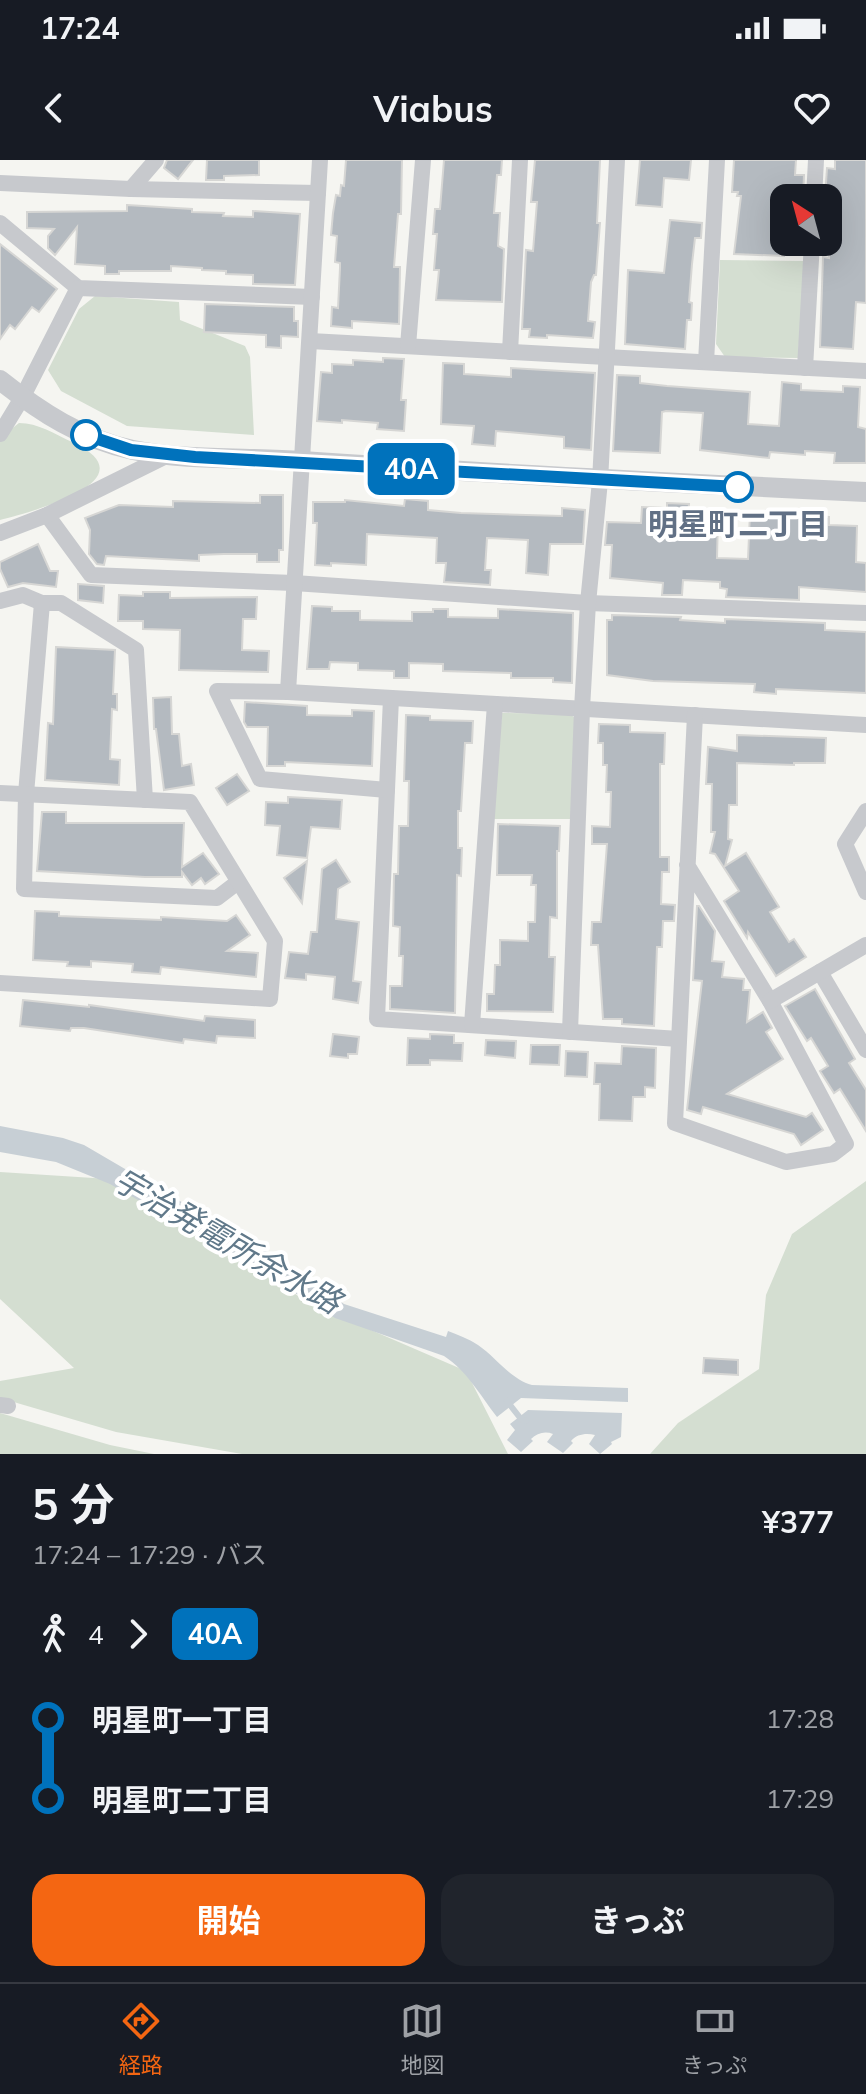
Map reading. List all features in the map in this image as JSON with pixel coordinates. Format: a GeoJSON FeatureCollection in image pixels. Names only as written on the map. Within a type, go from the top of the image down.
{"type":"FeatureCollection","features":[{"type":"Feature","properties":{"kind":"street"},"geometry":{"type":"LineString","coordinates":[[131,189],[156,160]]}},
{"type":"Feature","properties":{"kind":"street"},"geometry":{"type":"LineString","coordinates":[[288,692],[320,160]]}},
{"type":"Feature","properties":{"kind":"street"},"geometry":{"type":"LineString","coordinates":[[408,346],[423,160]]}},
{"type":"Feature","properties":{"kind":"street"},"geometry":{"type":"LineString","coordinates":[[510,352],[520,160]]}},
{"type":"Feature","properties":{"kind":"street"},"geometry":{"type":"LineString","coordinates":[[570,1032],[582,709],[600,481],[617,160]]}},
{"type":"Feature","properties":{"kind":"street"},"geometry":{"type":"LineString","coordinates":[[706,362],[717,160]]}},
{"type":"Feature","properties":{"kind":"street"},"geometry":{"type":"LineString","coordinates":[[815,184],[816,160]]}},
{"type":"Feature","properties":{"kind":"street"},"geometry":{"type":"LineString","coordinates":[[0,183],[318,193]]}},
{"type":"Feature","properties":{"kind":"street"},"geometry":{"type":"LineString","coordinates":[[0,223],[78,288],[312,297]]}},
{"type":"Feature","properties":{"kind":"street"},"geometry":{"type":"LineString","coordinates":[[805,368],[811,256]]}},
{"type":"Feature","properties":{"kind":"street"},"geometry":{"type":"LineString","coordinates":[[0,434],[22,398],[78,288]]}},
{"type":"Feature","properties":{"kind":"street"},"geometry":{"type":"LineString","coordinates":[[310,341],[866,371]]}},
{"type":"Feature","properties":{"kind":"street"},"geometry":{"type":"LineString","coordinates":[[0,380],[22,398],[86,435],[131,450],[168,455],[600,481],[866,492]]}},
{"type":"Feature","properties":{"kind":"street"},"geometry":{"type":"LineString","coordinates":[[0,533],[47,515],[168,455]]}},
{"type":"Feature","properties":{"kind":"street"},"geometry":{"type":"LineString","coordinates":[[47,515],[91,575],[294,583],[588,603],[866,613]]}},
{"type":"Feature","properties":{"kind":"street"},"geometry":{"type":"LineString","coordinates":[[0,601],[23,595],[42,603],[61,603],[136,650],[145,800]]}},
{"type":"Feature","properties":{"kind":"street"},"geometry":{"type":"LineString","coordinates":[[42,603],[26,794],[24,889],[217,898],[238,882]]}},
{"type":"Feature","properties":{"kind":"street"},"geometry":{"type":"LineString","coordinates":[[387,790],[260,779],[217,691],[288,692],[866,725]]}},
{"type":"Feature","properties":{"kind":"street"},"geometry":{"type":"LineString","coordinates":[[391,698],[377,1019],[679,1039]]}},
{"type":"Feature","properties":{"kind":"street"},"geometry":{"type":"LineString","coordinates":[[472,1025],[495,704]]}},
{"type":"Feature","properties":{"kind":"street"},"geometry":{"type":"LineString","coordinates":[[687,865],[770,1001],[846,1144],[833,1154],[786,1162],[675,1123],[687,865],[695,715]]}},
{"type":"Feature","properties":{"kind":"street"},"geometry":{"type":"LineString","coordinates":[[0,793],[190,802],[275,941],[270,999],[0,983]]}},
{"type":"Feature","properties":{"kind":"street"},"geometry":{"type":"LineString","coordinates":[[866,811],[845,844],[866,892]]}},
{"type":"Feature","properties":{"kind":"street"},"geometry":{"type":"LineString","coordinates":[[770,1001],[866,945]]}},
{"type":"Feature","properties":{"kind":"street"},"geometry":{"type":"LineString","coordinates":[[820,972],[866,1050]]}},
{"type":"Feature","properties":{"kind":"shaded area"},"geometry":{"type":"Polygon","coordinates":[[[720,260],[804,261],[798,358],[725,357],[716,344],[720,260]]]}},
{"type":"Feature","properties":{"kind":"shaded area"},"geometry":{"type":"Polygon","coordinates":[[[95,296],[179,302],[180,320],[245,346],[250,357],[254,435],[127,426],[61,391],[48,370],[79,309],[95,296]]]}},
{"type":"Feature","properties":{"kind":"shaded area"},"geometry":{"type":"Polygon","coordinates":[[[19,423],[40,427],[72,442],[94,456],[100,469],[93,481],[78,492],[36,510],[0,520],[0,442],[19,423]]]}},
{"type":"Feature","properties":{"kind":"shaded area"},"geometry":{"type":"Polygon","coordinates":[[[502,713],[570,714],[581,723],[578,819],[492,819],[502,713]]]}},
{"type":"Feature","properties":{"kind":"shaded area"},"geometry":{"type":"Polygon","coordinates":[[[0,1172],[109,1179],[313,1305],[466,1371],[508,1454],[242,1454],[116,1432],[0,1398],[0,1381],[74,1368],[0,1299],[0,1172]]]}},
{"type":"Feature","properties":{"kind":"shaded area"},"geometry":{"type":"Polygon","coordinates":[[[866,1181],[866,1454],[650,1454],[678,1423],[759,1369],[766,1295],[792,1234],[866,1181]]]}},
{"type":"Feature","properties":{"kind":"shaded area"},"geometry":{"type":"Polygon","coordinates":[[[0,1413],[110,1445],[154,1454],[0,1454],[0,1413]]]}},
{"type":"Feature","properties":{"kind":"water"},"geometry":{"type":"Polygon","coordinates":[[[0,1126],[84,1145],[269,1253],[344,1304],[446,1337],[448,1331],[463,1337],[485,1350],[517,1378],[532,1385],[628,1388],[628,1402],[521,1398],[497,1417],[466,1376],[444,1356],[335,1318],[238,1257],[110,1184],[56,1162],[0,1152],[0,1126]]]}},
{"type":"Feature","properties":{"kind":"water"},"geometry":{"type":"Polygon","coordinates":[[[528,1410],[622,1413],[621,1437],[611,1442],[600,1454],[589,1444],[595,1435],[582,1435],[573,1439],[563,1453],[547,1442],[553,1434],[544,1433],[533,1437],[533,1441],[521,1452],[507,1440],[515,1430],[510,1424],[528,1410]]]}},
{"type":"Feature","properties":{"kind":"building"},"geometry":{"type":"Polygon","coordinates":[[[167,160],[193,160],[178,179],[164,168],[167,160]]]}},
{"type":"Feature","properties":{"kind":"building"},"geometry":{"type":"Polygon","coordinates":[[[207,160],[259,160],[259,175],[206,180],[207,160]]]}},
{"type":"Feature","properties":{"kind":"building"},"geometry":{"type":"Polygon","coordinates":[[[346,160],[402,160],[401,214],[398,214],[394,267],[400,267],[399,324],[352,321],[352,328],[331,326],[332,307],[338,308],[340,263],[335,262],[337,236],[331,235],[336,195],[340,196],[341,185],[344,186],[346,160]]]}},
{"type":"Feature","properties":{"kind":"building"},"geometry":{"type":"Polygon","coordinates":[[[444,160],[502,160],[501,175],[497,175],[494,213],[500,213],[498,246],[504,249],[502,302],[436,300],[439,270],[434,270],[437,234],[433,234],[435,209],[440,209],[444,160]]]}},
{"type":"Feature","properties":{"kind":"building"},"geometry":{"type":"Polygon","coordinates":[[[535,160],[600,160],[597,223],[600,223],[588,321],[595,322],[593,338],[529,337],[530,329],[522,329],[526,250],[533,251],[537,202],[531,202],[535,160]]]}},
{"type":"Feature","properties":{"kind":"building"},"geometry":{"type":"Polygon","coordinates":[[[640,160],[691,160],[689,180],[664,178],[662,207],[636,205],[640,160]]]}},
{"type":"Feature","properties":{"kind":"building"},"geometry":{"type":"Polygon","coordinates":[[[734,160],[796,160],[795,175],[804,175],[804,184],[770,184],[770,255],[734,254],[741,196],[737,196],[738,192],[732,192],[734,160]]]}},
{"type":"Feature","properties":{"kind":"building"},"geometry":{"type":"Polygon","coordinates":[[[835,160],[866,160],[866,303],[856,302],[853,349],[820,347],[823,257],[842,256],[842,184],[826,184],[827,168],[835,169],[835,160]]]}},
{"type":"Feature","properties":{"kind":"building"},"geometry":{"type":"Polygon","coordinates":[[[127,205],[192,209],[192,212],[224,213],[223,216],[253,217],[253,211],[300,214],[295,285],[253,284],[253,275],[171,266],[171,271],[105,274],[105,266],[75,264],[77,227],[55,255],[48,248],[48,236],[54,229],[27,228],[27,212],[127,211],[127,205]]]}},
{"type":"Feature","properties":{"kind":"building"},"geometry":{"type":"Polygon","coordinates":[[[670,220],[702,223],[701,238],[695,238],[689,302],[692,303],[691,320],[687,320],[685,349],[625,344],[628,270],[664,273],[670,220]]]}},
{"type":"Feature","properties":{"kind":"building"},"geometry":{"type":"Polygon","coordinates":[[[0,244],[57,289],[39,312],[32,307],[15,329],[10,325],[0,339],[0,244]]]}},
{"type":"Feature","properties":{"kind":"building"},"geometry":{"type":"Polygon","coordinates":[[[205,304],[294,307],[298,337],[281,336],[281,348],[266,347],[266,335],[204,332],[205,304]]]}},
{"type":"Feature","properties":{"kind":"building"},"geometry":{"type":"Polygon","coordinates":[[[383,358],[404,359],[401,400],[406,400],[404,431],[377,429],[378,423],[317,421],[321,372],[332,373],[332,364],[353,365],[353,360],[383,362],[383,358]]]}},
{"type":"Feature","properties":{"kind":"building"},"geometry":{"type":"Polygon","coordinates":[[[443,363],[464,364],[464,374],[511,377],[511,368],[595,373],[591,450],[564,448],[564,437],[496,431],[495,446],[472,444],[474,426],[441,424],[443,363]]]}},
{"type":"Feature","properties":{"kind":"building"},"geometry":{"type":"Polygon","coordinates":[[[617,375],[640,376],[640,383],[750,392],[748,424],[779,426],[782,382],[801,384],[801,390],[843,392],[843,386],[860,387],[858,427],[866,429],[866,463],[834,463],[835,453],[805,451],[805,455],[770,452],[769,458],[700,450],[703,413],[666,411],[662,412],[660,453],[613,451],[617,375]]]}},
{"type":"Feature","properties":{"kind":"building"},"geometry":{"type":"Polygon","coordinates":[[[260,495],[283,495],[283,550],[279,550],[279,562],[257,562],[257,554],[199,555],[199,561],[106,556],[104,565],[97,564],[89,554],[90,530],[85,518],[119,505],[173,507],[173,501],[260,503],[260,495]]]}},
{"type":"Feature","properties":{"kind":"building"},"geometry":{"type":"Polygon","coordinates":[[[405,499],[428,501],[428,510],[461,513],[562,516],[562,508],[585,510],[583,544],[550,544],[548,575],[526,573],[528,540],[487,538],[485,570],[491,570],[490,585],[444,582],[446,563],[436,563],[437,538],[367,534],[366,565],[315,565],[317,523],[313,523],[313,502],[345,500],[404,506],[405,499]]]}},
{"type":"Feature","properties":{"kind":"building"},"geometry":{"type":"Polygon","coordinates":[[[667,503],[689,504],[688,516],[718,518],[717,558],[748,559],[750,513],[829,517],[829,525],[857,526],[856,562],[866,563],[866,592],[799,587],[799,600],[726,597],[727,589],[720,588],[720,582],[683,580],[682,595],[662,595],[663,583],[610,578],[612,545],[605,545],[607,522],[641,523],[642,507],[667,508],[667,503]]]}},
{"type":"Feature","properties":{"kind":"building"},"geometry":{"type":"Polygon","coordinates":[[[38,544],[50,571],[58,571],[56,587],[23,583],[8,587],[0,562],[38,544]]]}},
{"type":"Feature","properties":{"kind":"building"},"geometry":{"type":"Polygon","coordinates":[[[78,584],[104,586],[103,603],[78,600],[78,584]]]}},
{"type":"Feature","properties":{"kind":"building"},"geometry":{"type":"Polygon","coordinates":[[[143,592],[170,592],[170,598],[257,597],[256,619],[243,619],[242,650],[269,651],[268,672],[179,670],[180,630],[143,629],[143,621],[118,621],[119,595],[143,596],[143,592]]]}},
{"type":"Feature","properties":{"kind":"building"},"geometry":{"type":"Polygon","coordinates":[[[312,606],[332,607],[332,611],[360,611],[360,620],[412,621],[412,612],[433,612],[433,609],[448,609],[448,617],[498,618],[498,609],[573,613],[572,683],[553,682],[553,678],[511,678],[511,673],[443,671],[443,664],[409,663],[409,678],[394,678],[394,671],[358,670],[358,663],[330,662],[329,669],[307,669],[312,606]]]}},
{"type":"Feature","properties":{"kind":"building"},"geometry":{"type":"Polygon","coordinates":[[[612,615],[681,617],[680,620],[725,623],[725,619],[825,623],[825,630],[866,632],[866,693],[776,689],[776,694],[754,692],[755,684],[653,681],[607,675],[607,620],[612,620],[612,615]]]}},
{"type":"Feature","properties":{"kind":"building"},"geometry":{"type":"Polygon","coordinates":[[[56,647],[115,650],[113,694],[117,694],[117,710],[112,709],[110,759],[120,760],[119,785],[45,780],[48,723],[53,724],[56,647]]]}},
{"type":"Feature","properties":{"kind":"building"},"geometry":{"type":"Polygon","coordinates":[[[171,697],[172,734],[179,734],[182,766],[191,764],[194,785],[164,790],[154,729],[153,698],[171,697]]]}},
{"type":"Feature","properties":{"kind":"building"},"geometry":{"type":"Polygon","coordinates":[[[245,702],[307,706],[307,715],[352,716],[352,710],[374,711],[372,766],[285,762],[285,766],[267,766],[268,727],[247,727],[244,722],[245,702]]]}},
{"type":"Feature","properties":{"kind":"building"},"geometry":{"type":"Polygon","coordinates":[[[406,715],[430,716],[430,720],[473,721],[472,743],[465,743],[461,811],[458,811],[458,848],[462,848],[461,876],[457,875],[455,1013],[390,1009],[390,986],[402,986],[400,927],[393,926],[399,826],[408,826],[409,781],[404,781],[406,715]]]}},
{"type":"Feature","properties":{"kind":"building"},"geometry":{"type":"Polygon","coordinates":[[[599,724],[630,725],[630,732],[665,733],[664,764],[660,764],[660,857],[669,857],[669,872],[662,872],[661,904],[675,905],[674,921],[663,921],[662,947],[657,947],[654,1026],[622,1024],[622,1019],[603,1019],[598,945],[591,945],[592,922],[601,922],[607,844],[592,844],[592,826],[610,827],[611,792],[606,792],[607,765],[603,765],[603,743],[598,743],[599,724]]]}},
{"type":"Feature","properties":{"kind":"building"},"geometry":{"type":"Polygon","coordinates":[[[737,735],[826,738],[825,763],[737,763],[737,805],[729,805],[728,839],[732,840],[725,866],[746,853],[779,907],[770,912],[789,942],[794,939],[806,957],[776,976],[724,901],[739,891],[715,854],[710,853],[715,832],[711,832],[712,784],[706,784],[708,747],[737,751],[737,735]]]}},
{"type":"Feature","properties":{"kind":"building"},"geometry":{"type":"Polygon","coordinates":[[[237,774],[249,791],[227,805],[216,788],[237,774]]]}},
{"type":"Feature","properties":{"kind":"building"},"geometry":{"type":"Polygon","coordinates":[[[288,797],[342,800],[340,829],[311,827],[307,858],[277,855],[280,826],[265,825],[266,802],[288,803],[288,797]]]}},
{"type":"Feature","properties":{"kind":"building"},"geometry":{"type":"Polygon","coordinates":[[[42,812],[66,812],[66,823],[184,823],[182,867],[203,853],[219,874],[205,884],[201,878],[192,885],[182,872],[182,877],[145,877],[37,871],[42,812]]]}},
{"type":"Feature","properties":{"kind":"building"},"geometry":{"type":"Polygon","coordinates":[[[498,824],[560,826],[557,918],[550,917],[549,957],[555,957],[553,1012],[487,1011],[487,994],[494,994],[495,965],[500,965],[500,940],[528,941],[528,922],[535,922],[536,885],[531,885],[532,875],[497,875],[498,824]]]}},
{"type":"Feature","properties":{"kind":"building"},"geometry":{"type":"Polygon","coordinates":[[[336,860],[350,882],[338,889],[336,919],[359,922],[353,981],[361,982],[358,1003],[333,999],[335,977],[306,974],[306,980],[285,978],[289,952],[308,954],[311,932],[317,932],[322,869],[336,860]]]}},
{"type":"Feature","properties":{"kind":"building"},"geometry":{"type":"Polygon","coordinates":[[[307,861],[302,903],[284,878],[307,861]]]}},
{"type":"Feature","properties":{"kind":"building"},"geometry":{"type":"Polygon","coordinates":[[[697,906],[715,931],[712,961],[724,962],[722,977],[744,979],[743,990],[750,990],[747,1022],[763,1012],[772,1028],[766,1032],[783,1059],[727,1094],[806,1117],[812,1113],[823,1130],[801,1145],[794,1134],[703,1107],[701,1114],[687,1110],[702,981],[693,980],[697,906]]]}},
{"type":"Feature","properties":{"kind":"building"},"geometry":{"type":"Polygon","coordinates":[[[35,911],[59,912],[59,916],[161,920],[161,917],[227,921],[236,915],[250,935],[227,951],[258,953],[256,977],[161,967],[160,974],[132,972],[133,964],[91,961],[91,967],[33,960],[35,911]]]}},
{"type":"Feature","properties":{"kind":"building"},"geometry":{"type":"Polygon","coordinates":[[[815,989],[855,1059],[849,1063],[866,1090],[866,1131],[840,1089],[834,1093],[820,1071],[828,1066],[811,1038],[807,1041],[785,1006],[815,989]]]}},
{"type":"Feature","properties":{"kind":"building"},"geometry":{"type":"Polygon","coordinates":[[[23,1000],[89,1005],[204,1021],[205,1016],[255,1020],[255,1038],[217,1036],[216,1043],[184,1039],[183,1043],[84,1028],[71,1028],[70,1031],[20,1026],[23,1000]]]}},
{"type":"Feature","properties":{"kind":"building"},"geometry":{"type":"Polygon","coordinates":[[[333,1034],[359,1037],[357,1054],[348,1054],[348,1058],[330,1056],[333,1034]]]}},
{"type":"Feature","properties":{"kind":"building"},"geometry":{"type":"Polygon","coordinates":[[[430,1034],[454,1035],[454,1043],[463,1043],[462,1061],[430,1060],[430,1065],[407,1065],[408,1038],[430,1039],[430,1034]]]}},
{"type":"Feature","properties":{"kind":"building"},"geometry":{"type":"Polygon","coordinates":[[[486,1040],[516,1041],[515,1058],[485,1055],[486,1040]]]}},
{"type":"Feature","properties":{"kind":"building"},"geometry":{"type":"Polygon","coordinates":[[[531,1045],[560,1045],[559,1065],[530,1064],[531,1045]]]}},
{"type":"Feature","properties":{"kind":"building"},"geometry":{"type":"Polygon","coordinates":[[[622,1046],[656,1048],[655,1088],[645,1087],[645,1097],[633,1097],[632,1121],[599,1120],[600,1084],[594,1084],[595,1063],[621,1064],[622,1046]]]}},
{"type":"Feature","properties":{"kind":"building"},"geometry":{"type":"Polygon","coordinates":[[[566,1051],[588,1052],[587,1077],[565,1076],[566,1051]]]}},
{"type":"Feature","properties":{"kind":"building"},"geometry":{"type":"Polygon","coordinates":[[[704,1358],[738,1360],[738,1375],[703,1373],[704,1358]]]}},
{"type":"Feature","properties":{"kind":"waterway","name":"宇治発電所余水路"},"geometry":{"type":"LineString","coordinates":[[507,1401],[526,1421]]}},
{"type":"Feature","properties":{"kind":"bus line","name":"40A"},"geometry":{"type":"LineString","coordinates":[[86,435],[131,450],[195,457],[738,487]]}},
{"type":"Feature","properties":{"kind":"place","name":"明星町二丁目"},"geometry":{"type":"Point","coordinates":[738,487]}}]}
